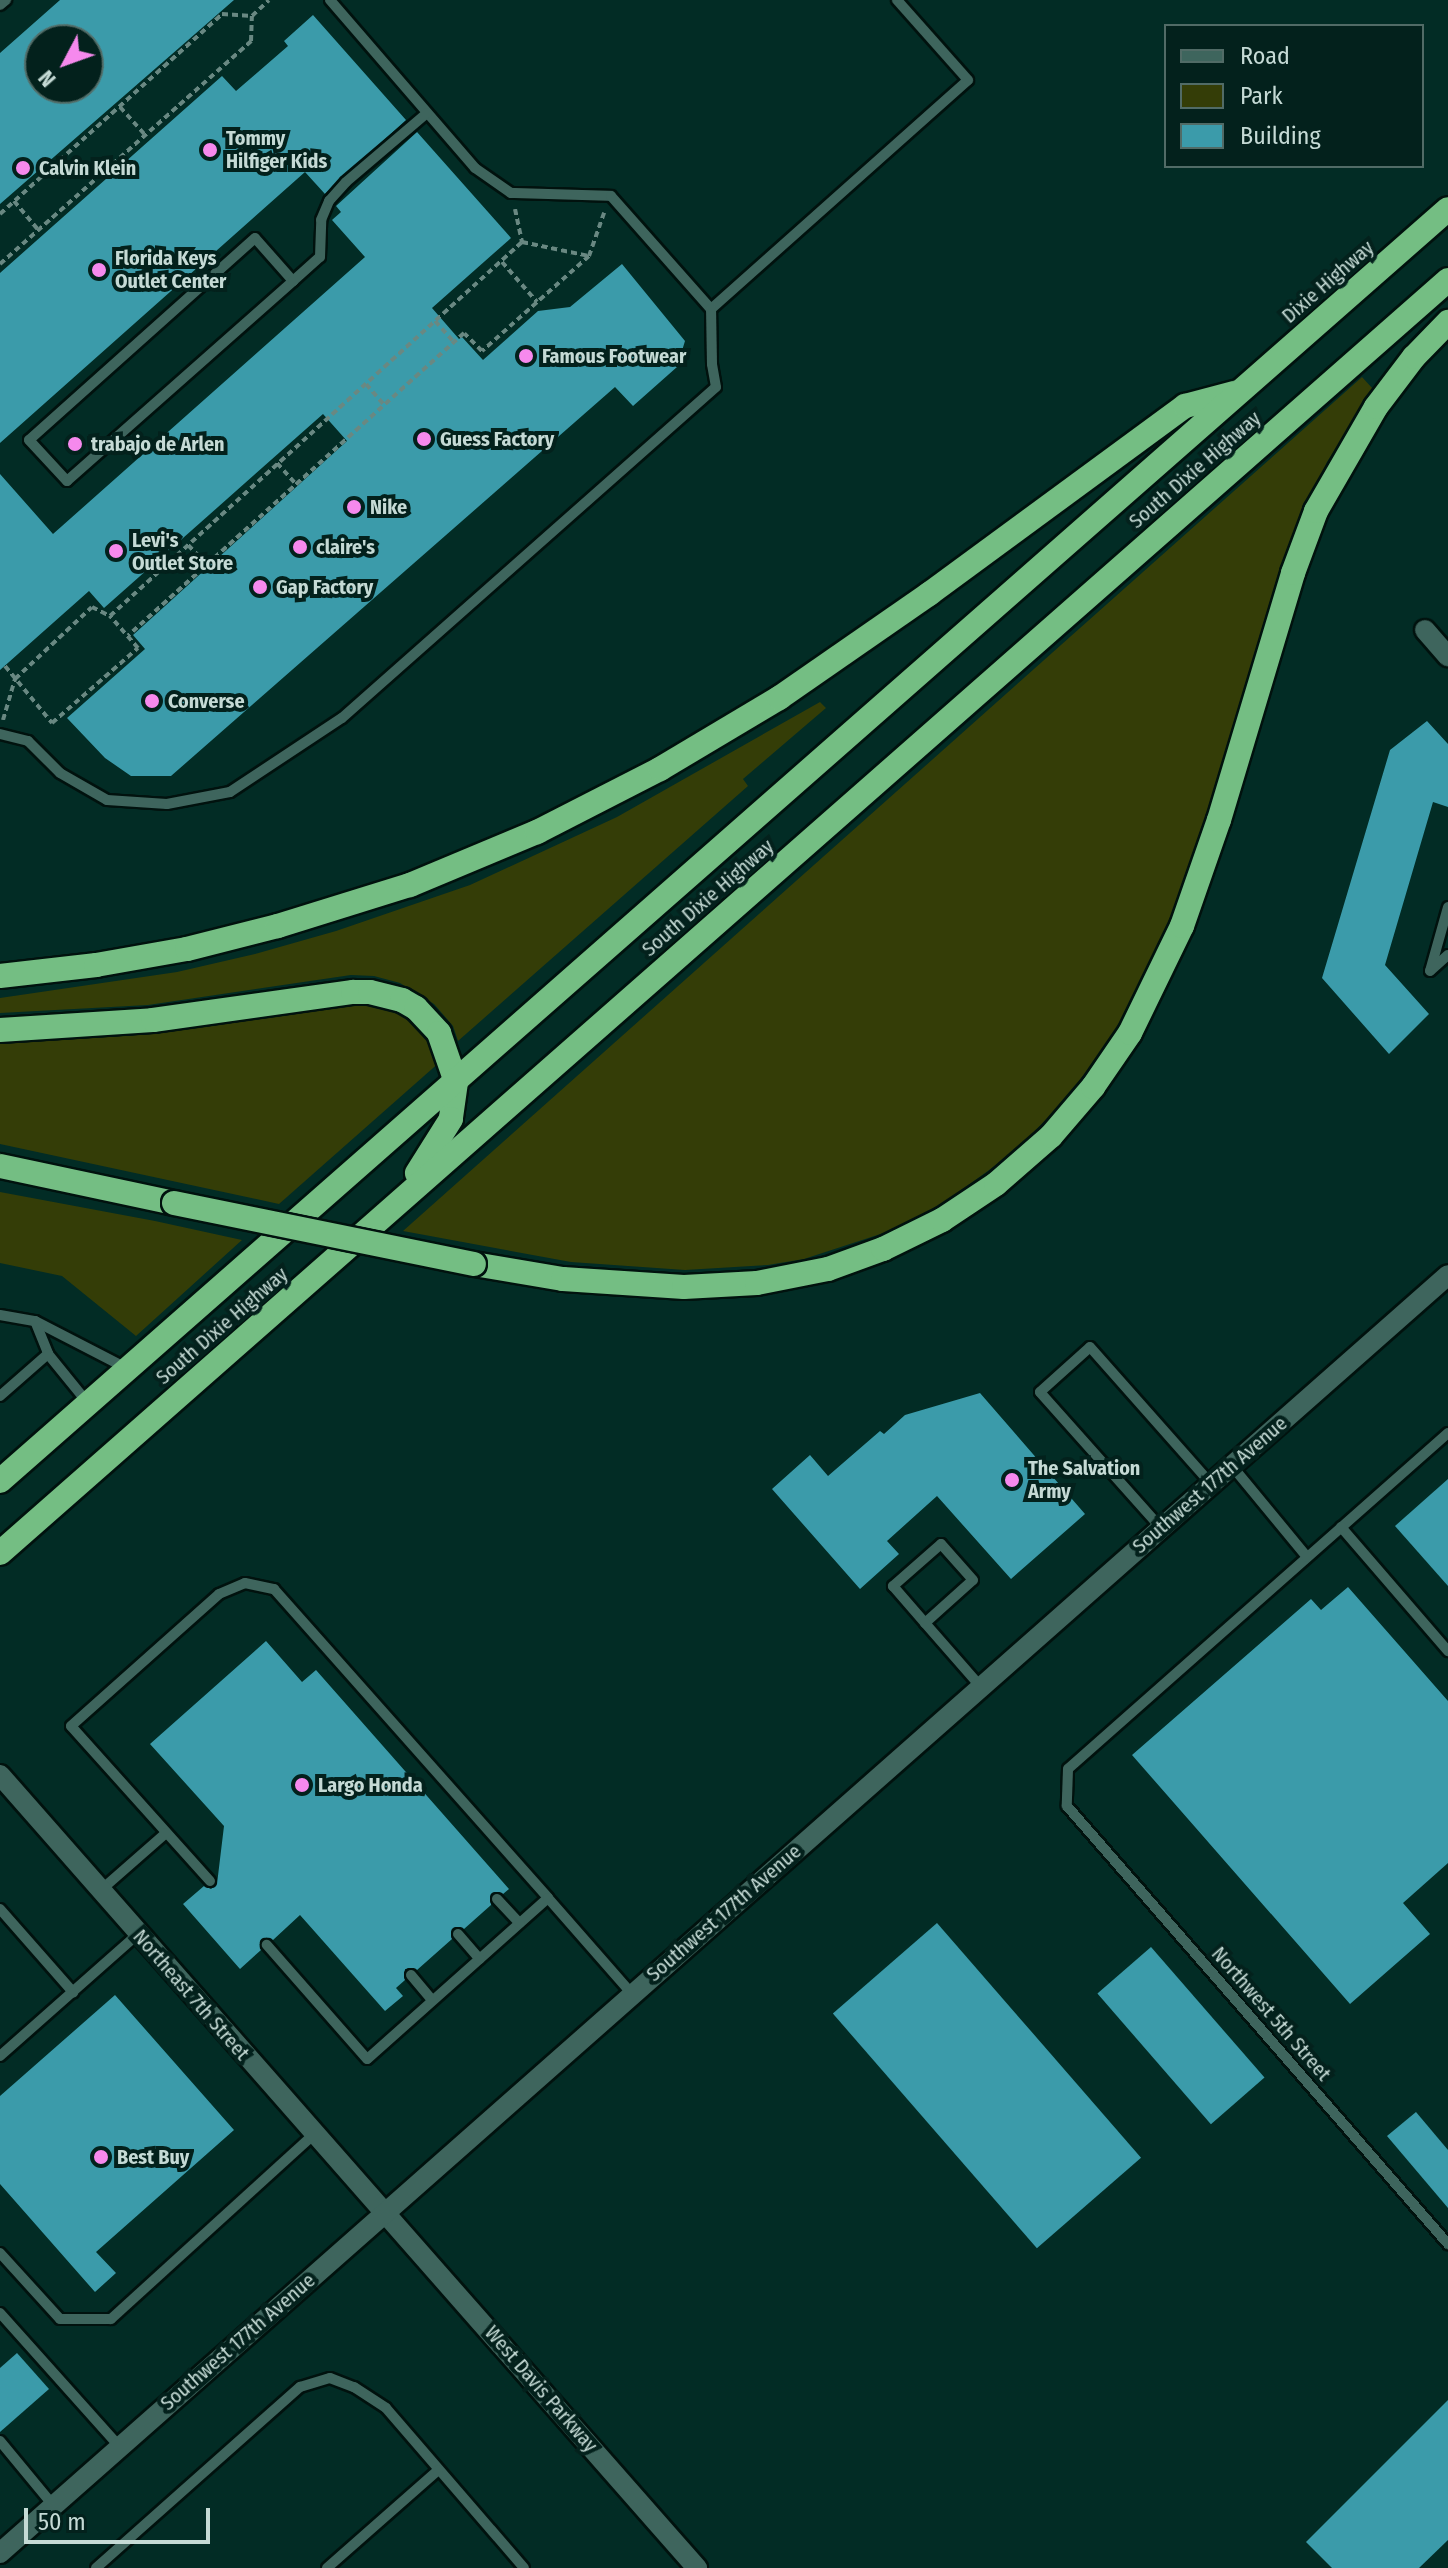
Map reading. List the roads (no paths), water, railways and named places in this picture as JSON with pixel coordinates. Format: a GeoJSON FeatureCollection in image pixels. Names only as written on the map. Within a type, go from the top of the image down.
{"type":"FeatureCollection","features":[{"type":"Feature","properties":{"kind":"highway","name":"Dixie Highway"},"geometry":{"type":"LineString","coordinates":[[1241,391],[1448,209]]}},
{"type":"Feature","properties":{"kind":"highway","name":"South Dixie Highway"},"geometry":{"type":"LineString","coordinates":[[0,1553],[1448,280]]}},
{"type":"Feature","properties":{"kind":"highway"},"geometry":{"type":"LineString","coordinates":[[0,1166],[474,1264],[563,1279],[646,1287],[757,1283],[816,1271],[883,1249],[942,1220],[996,1184],[1051,1136],[1093,1087],[1130,1033],[1182,926],[1219,820],[1293,573],[1323,498],[1385,394],[1448,322]]}},
{"type":"Feature","properties":{"kind":"highway"},"geometry":{"type":"LineString","coordinates":[[0,976],[96,965],[187,949],[278,926],[410,885],[537,832],[660,769],[807,680],[1185,406],[1241,391]]}},
{"type":"Feature","properties":{"kind":"highway","name":"South Dixie Highway"},"geometry":{"type":"LineString","coordinates":[[0,1481],[1241,391]]}},
{"type":"Feature","properties":{"kind":"highway"},"geometry":{"type":"LineString","coordinates":[[0,1030],[153,1020],[370,992],[402,1000],[428,1019],[447,1048],[456,1082],[451,1119],[443,1136],[393,1207]]}},
{"type":"Feature","properties":{"kind":"main road"},"geometry":{"type":"LineString","coordinates":[[1425,630],[1448,656]]}},
{"type":"Feature","properties":{"kind":"main road","name":"Southwest 177th Avenue"},"geometry":{"type":"LineString","coordinates":[[0,2553],[1446,1280]]}},
{"type":"Feature","properties":{"kind":"main road","name":"Northeast 7th Street"},"geometry":{"type":"LineString","coordinates":[[0,1775],[137,1935],[384,2212]]}},
{"type":"Feature","properties":{"kind":"main road","name":"West Davis Parkway"},"geometry":{"type":"LineString","coordinates":[[384,2212],[697,2568]]}},
{"type":"Feature","properties":{"kind":"lane"},"geometry":{"type":"LineString","coordinates":[[0,5],[6,0]]}},
{"type":"Feature","properties":{"kind":"lane"},"geometry":{"type":"LineString","coordinates":[[0,733],[28,741],[60,773],[107,800],[167,804],[230,792],[342,718],[716,387],[712,364],[711,309],[611,196],[568,192],[511,193],[475,168],[330,0]]}},
{"type":"Feature","properties":{"kind":"lane"},"geometry":{"type":"LineString","coordinates":[[711,309],[968,80],[897,0]]}},
{"type":"Feature","properties":{"kind":"lane"},"geometry":{"type":"LineString","coordinates":[[293,281],[255,238],[29,440],[67,481],[293,281],[320,257],[321,220],[329,201],[346,182],[427,113]]}},
{"type":"Feature","properties":{"kind":"lane"},"geometry":{"type":"LineString","coordinates":[[1448,907],[1430,971],[1448,955]]}},
{"type":"Feature","properties":{"kind":"lane"},"geometry":{"type":"LineString","coordinates":[[0,1315],[35,1321],[128,1369]]}},
{"type":"Feature","properties":{"kind":"lane"},"geometry":{"type":"LineString","coordinates":[[35,1321],[48,1354],[88,1404]]}},
{"type":"Feature","properties":{"kind":"lane"},"geometry":{"type":"LineString","coordinates":[[1161,1528],[1040,1392],[1090,1347],[1211,1484]]}},
{"type":"Feature","properties":{"kind":"lane"},"geometry":{"type":"LineString","coordinates":[[0,1396],[48,1354]]}},
{"type":"Feature","properties":{"kind":"lane"},"geometry":{"type":"LineString","coordinates":[[1232,1466],[1307,1557],[1448,1433]]}},
{"type":"Feature","properties":{"kind":"lane"},"geometry":{"type":"LineString","coordinates":[[1341,1527],[1448,1651]]}},
{"type":"Feature","properties":{"kind":"lane"},"geometry":{"type":"LineString","coordinates":[[925,1623],[973,1580],[941,1544],[893,1586],[925,1623],[981,1687]]}},
{"type":"Feature","properties":{"kind":"lane","name":"Northwest 5th Street"},"geometry":{"type":"LineString","coordinates":[[1307,1557],[1068,1769],[1067,1806],[1448,2244]]}},
{"type":"Feature","properties":{"kind":"lane"},"geometry":{"type":"LineString","coordinates":[[210,1881],[71,1726],[219,1594],[245,1583],[274,1589],[632,1994]]}},
{"type":"Feature","properties":{"kind":"lane"},"geometry":{"type":"LineString","coordinates":[[101,1890],[166,1833]]}},
{"type":"Feature","properties":{"kind":"lane"},"geometry":{"type":"LineString","coordinates":[[267,1945],[367,2059],[548,1898]]}},
{"type":"Feature","properties":{"kind":"lane"},"geometry":{"type":"LineString","coordinates":[[497,1899],[519,1923]]}},
{"type":"Feature","properties":{"kind":"lane"},"geometry":{"type":"LineString","coordinates":[[0,1909],[73,1992]]}},
{"type":"Feature","properties":{"kind":"lane"},"geometry":{"type":"LineString","coordinates":[[458,1934],[480,1959]]}},
{"type":"Feature","properties":{"kind":"lane"},"geometry":{"type":"LineString","coordinates":[[0,2056],[137,1935]]}},
{"type":"Feature","properties":{"kind":"lane"},"geometry":{"type":"LineString","coordinates":[[411,1975],[432,2000]]}},
{"type":"Feature","properties":{"kind":"lane"},"geometry":{"type":"LineString","coordinates":[[0,2253],[60,2319],[111,2319],[314,2134]]}},
{"type":"Feature","properties":{"kind":"lane"},"geometry":{"type":"LineString","coordinates":[[0,2313],[120,2447]]}},
{"type":"Feature","properties":{"kind":"lane"},"geometry":{"type":"LineString","coordinates":[[96,2568],[300,2387],[330,2378],[354,2387],[386,2408],[524,2568]]}},
{"type":"Feature","properties":{"kind":"lane"},"geometry":{"type":"LineString","coordinates":[[0,2441],[53,2505]]}},
{"type":"Feature","properties":{"kind":"lane"},"geometry":{"type":"LineString","coordinates":[[327,2568],[438,2470]]}},
{"type":"Feature","properties":{"kind":"place","name":"Tommy Hilfiger Kids"},"geometry":{"type":"Point","coordinates":[210,150]}},
{"type":"Feature","properties":{"kind":"place","name":"Calvin Klein"},"geometry":{"type":"Point","coordinates":[23,168]}},
{"type":"Feature","properties":{"kind":"place","name":"Florida Keys Outlet Center"},"geometry":{"type":"Point","coordinates":[99,270]}},
{"type":"Feature","properties":{"kind":"place","name":"Famous Footwear"},"geometry":{"type":"Point","coordinates":[526,356]}},
{"type":"Feature","properties":{"kind":"place","name":"Guess Factory"},"geometry":{"type":"Point","coordinates":[424,439]}},
{"type":"Feature","properties":{"kind":"place","name":"trabajo de Arlen"},"geometry":{"type":"Point","coordinates":[75,444]}},
{"type":"Feature","properties":{"kind":"place","name":"Nike"},"geometry":{"type":"Point","coordinates":[354,507]}},
{"type":"Feature","properties":{"kind":"place","name":"claire's"},"geometry":{"type":"Point","coordinates":[300,547]}},
{"type":"Feature","properties":{"kind":"place","name":"Levi's Outlet Store"},"geometry":{"type":"Point","coordinates":[116,551]}},
{"type":"Feature","properties":{"kind":"place","name":"Gap Factory"},"geometry":{"type":"Point","coordinates":[260,587]}},
{"type":"Feature","properties":{"kind":"place","name":"Converse"},"geometry":{"type":"Point","coordinates":[152,701]}},
{"type":"Feature","properties":{"kind":"place","name":"The Salvation Army"},"geometry":{"type":"Point","coordinates":[1012,1480]}},
{"type":"Feature","properties":{"kind":"place","name":"Largo Honda"},"geometry":{"type":"Point","coordinates":[302,1785]}},
{"type":"Feature","properties":{"kind":"place","name":"Best Buy"},"geometry":{"type":"Point","coordinates":[101,2157]}}]}
